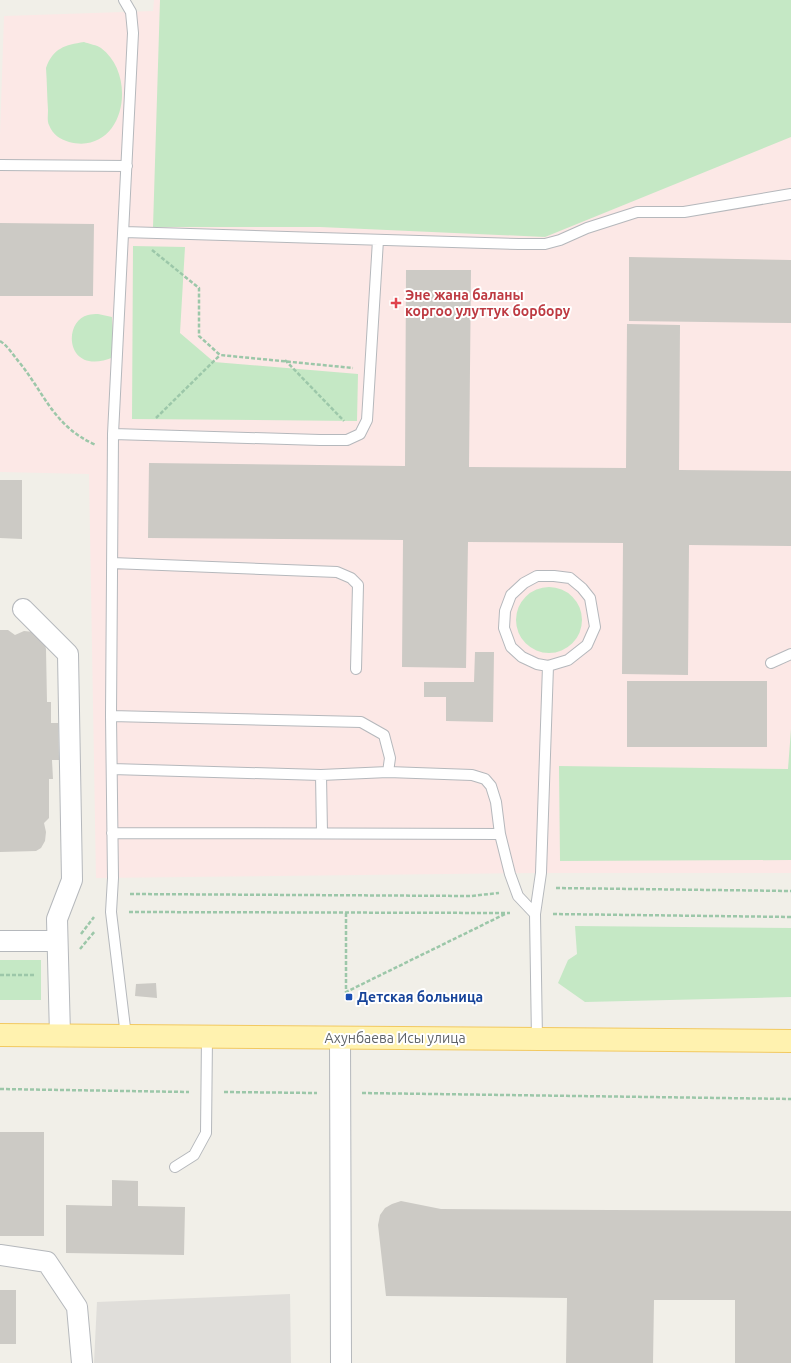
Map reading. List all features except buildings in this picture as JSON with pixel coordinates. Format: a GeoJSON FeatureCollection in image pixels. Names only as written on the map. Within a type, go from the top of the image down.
{"type":"FeatureCollection","features":[{"type":"Feature","properties":{"kind":"main road","name":"Ахунбаева Исы улица"},"geometry":{"type":"LineString","coordinates":[[0,1035],[791,1041]]}},
{"type":"Feature","properties":{"kind":"street"},"geometry":{"type":"LineString","coordinates":[[23,609],[68,654],[72,880],[57,919],[60,1035]]}},
{"type":"Feature","properties":{"kind":"street"},"geometry":{"type":"LineString","coordinates":[[0,941],[57,941]]}},
{"type":"Feature","properties":{"kind":"street"},"geometry":{"type":"LineString","coordinates":[[340,1038],[341,1363]]}},
{"type":"Feature","properties":{"kind":"street"},"geometry":{"type":"LineString","coordinates":[[0,1255],[47,1262],[77,1306],[82,1363]]}},
{"type":"Feature","properties":{"kind":"lane"},"geometry":{"type":"LineString","coordinates":[[124,0],[131,12],[134,33],[113,434],[113,878],[111,912],[126,1036]]}},
{"type":"Feature","properties":{"kind":"lane"},"geometry":{"type":"LineString","coordinates":[[0,165],[127,166]]}},
{"type":"Feature","properties":{"kind":"lane"},"geometry":{"type":"LineString","coordinates":[[124,232],[545,244],[560,240],[587,228],[637,212],[684,212],[791,194]]}},
{"type":"Feature","properties":{"kind":"lane"},"geometry":{"type":"LineString","coordinates":[[113,434],[347,440],[360,434],[367,420],[378,240]]}},
{"type":"Feature","properties":{"kind":"lane"},"geometry":{"type":"LineString","coordinates":[[112,563],[337,572],[351,578],[358,585],[356,669]]}},
{"type":"Feature","properties":{"kind":"lane"},"geometry":{"type":"LineString","coordinates":[[537,576],[570,578],[582,588],[590,598],[595,627],[587,645],[568,660],[548,666],[537,664],[522,657],[510,647],[504,628],[505,611],[511,595],[524,583],[537,576]]}},
{"type":"Feature","properties":{"kind":"lane"},"geometry":{"type":"LineString","coordinates":[[771,663],[791,654]]}},
{"type":"Feature","properties":{"kind":"lane"},"geometry":{"type":"LineString","coordinates":[[537,1039],[535,914],[541,873],[548,666]]}},
{"type":"Feature","properties":{"kind":"lane"},"geometry":{"type":"LineString","coordinates":[[112,716],[361,722],[384,735],[390,758],[388,772]]}},
{"type":"Feature","properties":{"kind":"lane"},"geometry":{"type":"LineString","coordinates":[[112,768],[321,775],[388,772],[472,775],[485,779],[491,786],[496,802],[500,834],[516,891],[518,896],[535,914]]}},
{"type":"Feature","properties":{"kind":"lane"},"geometry":{"type":"LineString","coordinates":[[321,775],[322,833]]}},
{"type":"Feature","properties":{"kind":"lane"},"geometry":{"type":"LineString","coordinates":[[112,832],[500,834]]}},
{"type":"Feature","properties":{"kind":"lane"},"geometry":{"type":"LineString","coordinates":[[176,1167],[194,1155],[206,1133],[207,1037]]}},
{"type":"Feature","properties":{"kind":"path"},"geometry":{"type":"LineString","coordinates":[[150,249],[199,288],[199,336],[220,355],[285,360],[355,368]]}},
{"type":"Feature","properties":{"kind":"path"},"geometry":{"type":"LineString","coordinates":[[0,342],[5,344],[26,370],[46,402],[67,427],[86,441],[113,452]]}},
{"type":"Feature","properties":{"kind":"path"},"geometry":{"type":"LineString","coordinates":[[154,419],[220,355]]}},
{"type":"Feature","properties":{"kind":"path"},"geometry":{"type":"LineString","coordinates":[[285,360],[345,422]]}},
{"type":"Feature","properties":{"kind":"path"},"geometry":{"type":"LineString","coordinates":[[539,888],[791,891]]}},
{"type":"Feature","properties":{"kind":"path"},"geometry":{"type":"LineString","coordinates":[[58,962],[112,894],[471,896],[516,891]]}},
{"type":"Feature","properties":{"kind":"path"},"geometry":{"type":"LineString","coordinates":[[111,912],[506,913],[791,917]]}},
{"type":"Feature","properties":{"kind":"path"},"geometry":{"type":"LineString","coordinates":[[346,913],[346,992],[506,913]]}},
{"type":"Feature","properties":{"kind":"path"},"geometry":{"type":"LineString","coordinates":[[0,1089],[791,1099]]}},
{"type":"Feature","properties":{"kind":"shaded area","name":"Эне жана баланы коргоо улуттук борбору"},"geometry":{"type":"Polygon","coordinates":[[[154,0],[791,0],[791,873],[541,873],[96,878],[89,474],[0,472],[0,135],[4,16],[153,11],[154,0]]]}},
{"type":"Feature","properties":{"kind":"shaded area"},"geometry":{"type":"Polygon","coordinates":[[[290,1294],[291,1363],[94,1363],[97,1302],[290,1294]]]}},
{"type":"Feature","properties":{"kind":"green space"},"geometry":{"type":"Polygon","coordinates":[[[160,0],[791,0],[791,137],[545,237],[320,227],[153,227],[160,0]]]}},
{"type":"Feature","properties":{"kind":"green space"},"geometry":{"type":"Polygon","coordinates":[[[84,42],[101,48],[113,61],[120,76],[122,94],[120,111],[113,126],[103,137],[88,143],[69,142],[55,134],[49,125],[46,68],[52,56],[60,49],[65,46],[84,42]]]}},
{"type":"Feature","properties":{"kind":"green space"},"geometry":{"type":"Polygon","coordinates":[[[133,246],[185,247],[180,333],[214,362],[358,374],[357,421],[132,419],[133,246]]]}},
{"type":"Feature","properties":{"kind":"green space"},"geometry":{"type":"Polygon","coordinates":[[[98,314],[112,317],[114,357],[98,361],[86,360],[77,355],[73,346],[72,336],[74,327],[80,319],[88,315],[98,314]]]}},
{"type":"Feature","properties":{"kind":"green space"},"geometry":{"type":"Polygon","coordinates":[[[543,587],[555,587],[567,592],[577,602],[582,614],[580,633],[567,648],[555,653],[543,653],[531,648],[521,638],[516,626],[516,614],[521,602],[531,592],[543,587]]]}},
{"type":"Feature","properties":{"kind":"green space"},"geometry":{"type":"Polygon","coordinates":[[[791,729],[791,860],[560,861],[559,766],[788,769],[791,729]]]}},
{"type":"Feature","properties":{"kind":"green space"},"geometry":{"type":"Polygon","coordinates":[[[575,926],[791,928],[791,997],[585,1002],[558,983],[568,960],[577,954],[575,926]]]}},
{"type":"Feature","properties":{"kind":"green space"},"geometry":{"type":"Polygon","coordinates":[[[0,960],[41,960],[41,1000],[0,1000],[0,960]]]}},
{"type":"Feature","properties":{"kind":"place","name":"Эне жана баланы коргоо улуттук борбору"},"geometry":{"type":"Point","coordinates":[396,303]}},
{"type":"Feature","properties":{"kind":"place","name":"Детская больница"},"geometry":{"type":"Point","coordinates":[349,997]}}]}
